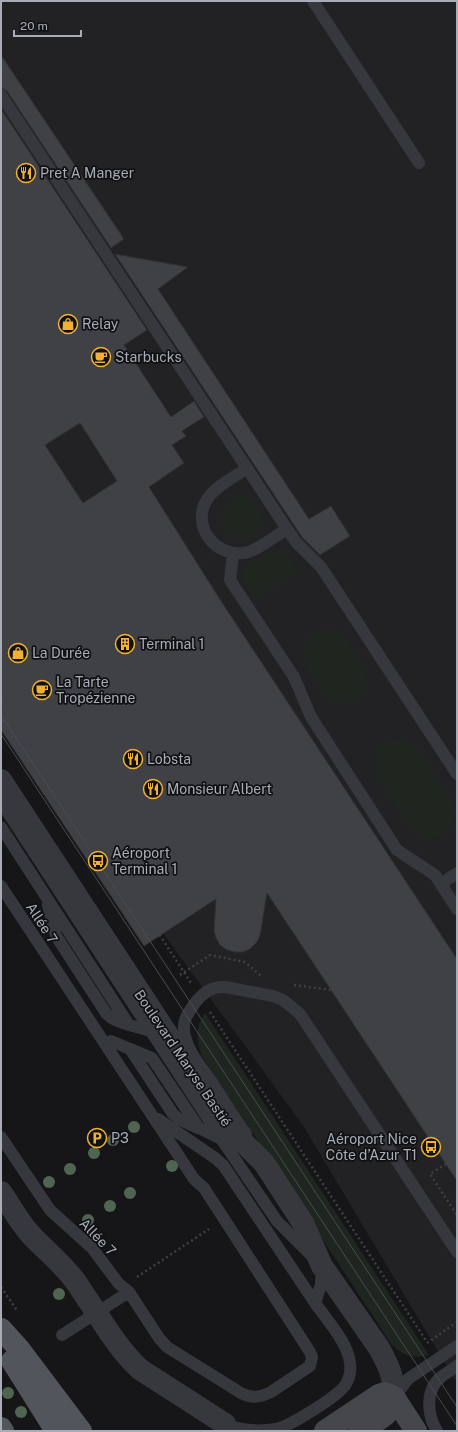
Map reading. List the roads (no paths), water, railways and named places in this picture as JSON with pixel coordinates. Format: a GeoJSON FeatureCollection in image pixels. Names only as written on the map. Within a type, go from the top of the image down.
{"type":"FeatureCollection","features":[{"type":"Feature","properties":{"kind":"main road"},"geometry":{"type":"LineString","coordinates":[[1,1329],[20,1350],[81,1431]]}},
{"type":"Feature","properties":{"kind":"main road"},"geometry":{"type":"LineString","coordinates":[[1,1343],[56,1431]]}},
{"type":"Feature","properties":{"kind":"main road"},"geometry":{"type":"LineString","coordinates":[[324,1431],[378,1395],[385,1393],[394,1397],[416,1431]]}},
{"type":"Feature","properties":{"kind":"main road"},"geometry":{"type":"LineString","coordinates":[[359,1431],[388,1413],[395,1402],[394,1397]]}},
{"type":"Feature","properties":{"kind":"street","name":"Boulevard Maryse Bastié"},"geometry":{"type":"LineString","coordinates":[[1,780],[228,1127],[264,1162],[304,1223],[322,1266],[380,1348],[393,1379],[394,1397]]}},
{"type":"Feature","properties":{"kind":"street"},"geometry":{"type":"LineString","coordinates":[[1,1192],[32,1236],[60,1262],[76,1282],[123,1352],[141,1370],[227,1427]]}},
{"type":"Feature","properties":{"kind":"lane"},"geometry":{"type":"LineString","coordinates":[[313,1],[419,162]]}},
{"type":"Feature","properties":{"kind":"lane"},"geometry":{"type":"LineString","coordinates":[[1,95],[287,529],[296,542],[322,567],[457,774]]}},
{"type":"Feature","properties":{"kind":"lane"},"geometry":{"type":"LineString","coordinates":[[247,468],[216,489],[208,498],[203,509],[202,521],[205,533],[212,543],[221,550],[233,554],[246,553],[287,529]]}},
{"type":"Feature","properties":{"kind":"lane"},"geometry":{"type":"LineString","coordinates":[[233,554],[230,580],[294,677],[311,717],[397,850],[435,875],[457,909]]}},
{"type":"Feature","properties":{"kind":"lane"},"geometry":{"type":"LineString","coordinates":[[1,802],[222,1140],[277,1221],[322,1266],[321,1285],[315,1303]]}},
{"type":"Feature","properties":{"kind":"lane"},"geometry":{"type":"LineString","coordinates":[[1,827],[129,1025],[151,1031]]}},
{"type":"Feature","properties":{"kind":"lane"},"geometry":{"type":"LineString","coordinates":[[441,884],[457,873]]}},
{"type":"Feature","properties":{"kind":"lane","name":"Allée 7"},"geometry":{"type":"LineString","coordinates":[[1,886],[194,1179],[204,1188],[310,1352],[312,1357],[310,1366],[266,1395],[254,1397],[248,1396],[167,1347],[159,1338],[129,1292],[119,1284],[92,1248],[50,1210],[1,1137]]}},
{"type":"Feature","properties":{"kind":"lane"},"geometry":{"type":"LineString","coordinates":[[264,1162],[196,1058],[185,1036],[185,1020],[200,996],[211,988],[218,986],[273,996],[283,1000],[300,1014],[457,1252]]}},
{"type":"Feature","properties":{"kind":"lane"},"geometry":{"type":"LineString","coordinates":[[106,1045],[111,1041],[147,1055],[156,1062],[199,1128],[222,1140]]}},
{"type":"Feature","properties":{"kind":"lane"},"geometry":{"type":"LineString","coordinates":[[152,1115],[223,1165],[346,1348],[349,1356],[349,1375],[347,1383],[342,1389],[336,1395],[285,1426],[264,1431],[227,1427]]}},
{"type":"Feature","properties":{"kind":"lane"},"geometry":{"type":"LineString","coordinates":[[62,1335],[129,1292]]}},
{"type":"Feature","properties":{"kind":"lane"},"geometry":{"type":"LineString","coordinates":[[394,1397],[408,1379],[457,1346]]}},
{"type":"Feature","properties":{"kind":"lane"},"geometry":{"type":"LineString","coordinates":[[437,1431],[430,1413],[430,1398],[439,1380],[457,1366]]}},
{"type":"Feature","properties":{"kind":"tram line"},"geometry":{"type":"LineString","coordinates":[[1,715],[457,1407]]}},
{"type":"Feature","properties":{"kind":"tram line"},"geometry":{"type":"LineString","coordinates":[[1,734],[457,1426]]}},
{"type":"Feature","properties":{"kind":"place","name":"Pret A Manger"},"geometry":{"type":"Point","coordinates":[26,173]}},
{"type":"Feature","properties":{"kind":"place","name":"Relay"},"geometry":{"type":"Point","coordinates":[68,324]}},
{"type":"Feature","properties":{"kind":"place","name":"Starbucks"},"geometry":{"type":"Point","coordinates":[101,357]}},
{"type":"Feature","properties":{"kind":"place","name":"Terminal 1"},"geometry":{"type":"Point","coordinates":[125,644]}},
{"type":"Feature","properties":{"kind":"place","name":"La Durée"},"geometry":{"type":"Point","coordinates":[18,653]}},
{"type":"Feature","properties":{"kind":"place","name":"La Tarte Tropézienne"},"geometry":{"type":"Point","coordinates":[42,690]}},
{"type":"Feature","properties":{"kind":"place","name":"Lobsta"},"geometry":{"type":"Point","coordinates":[133,759]}},
{"type":"Feature","properties":{"kind":"place","name":"Monsieur Albert"},"geometry":{"type":"Point","coordinates":[153,789]}},
{"type":"Feature","properties":{"kind":"place","name":"Aéroport Terminal 1"},"geometry":{"type":"Point","coordinates":[98,861]}},
{"type":"Feature","properties":{"kind":"place","name":"P3"},"geometry":{"type":"Point","coordinates":[97,1138]}},
{"type":"Feature","properties":{"kind":"place","name":"Aéroport Nice Côte d’Azur T1"},"geometry":{"type":"Point","coordinates":[431,1147]}}]}
